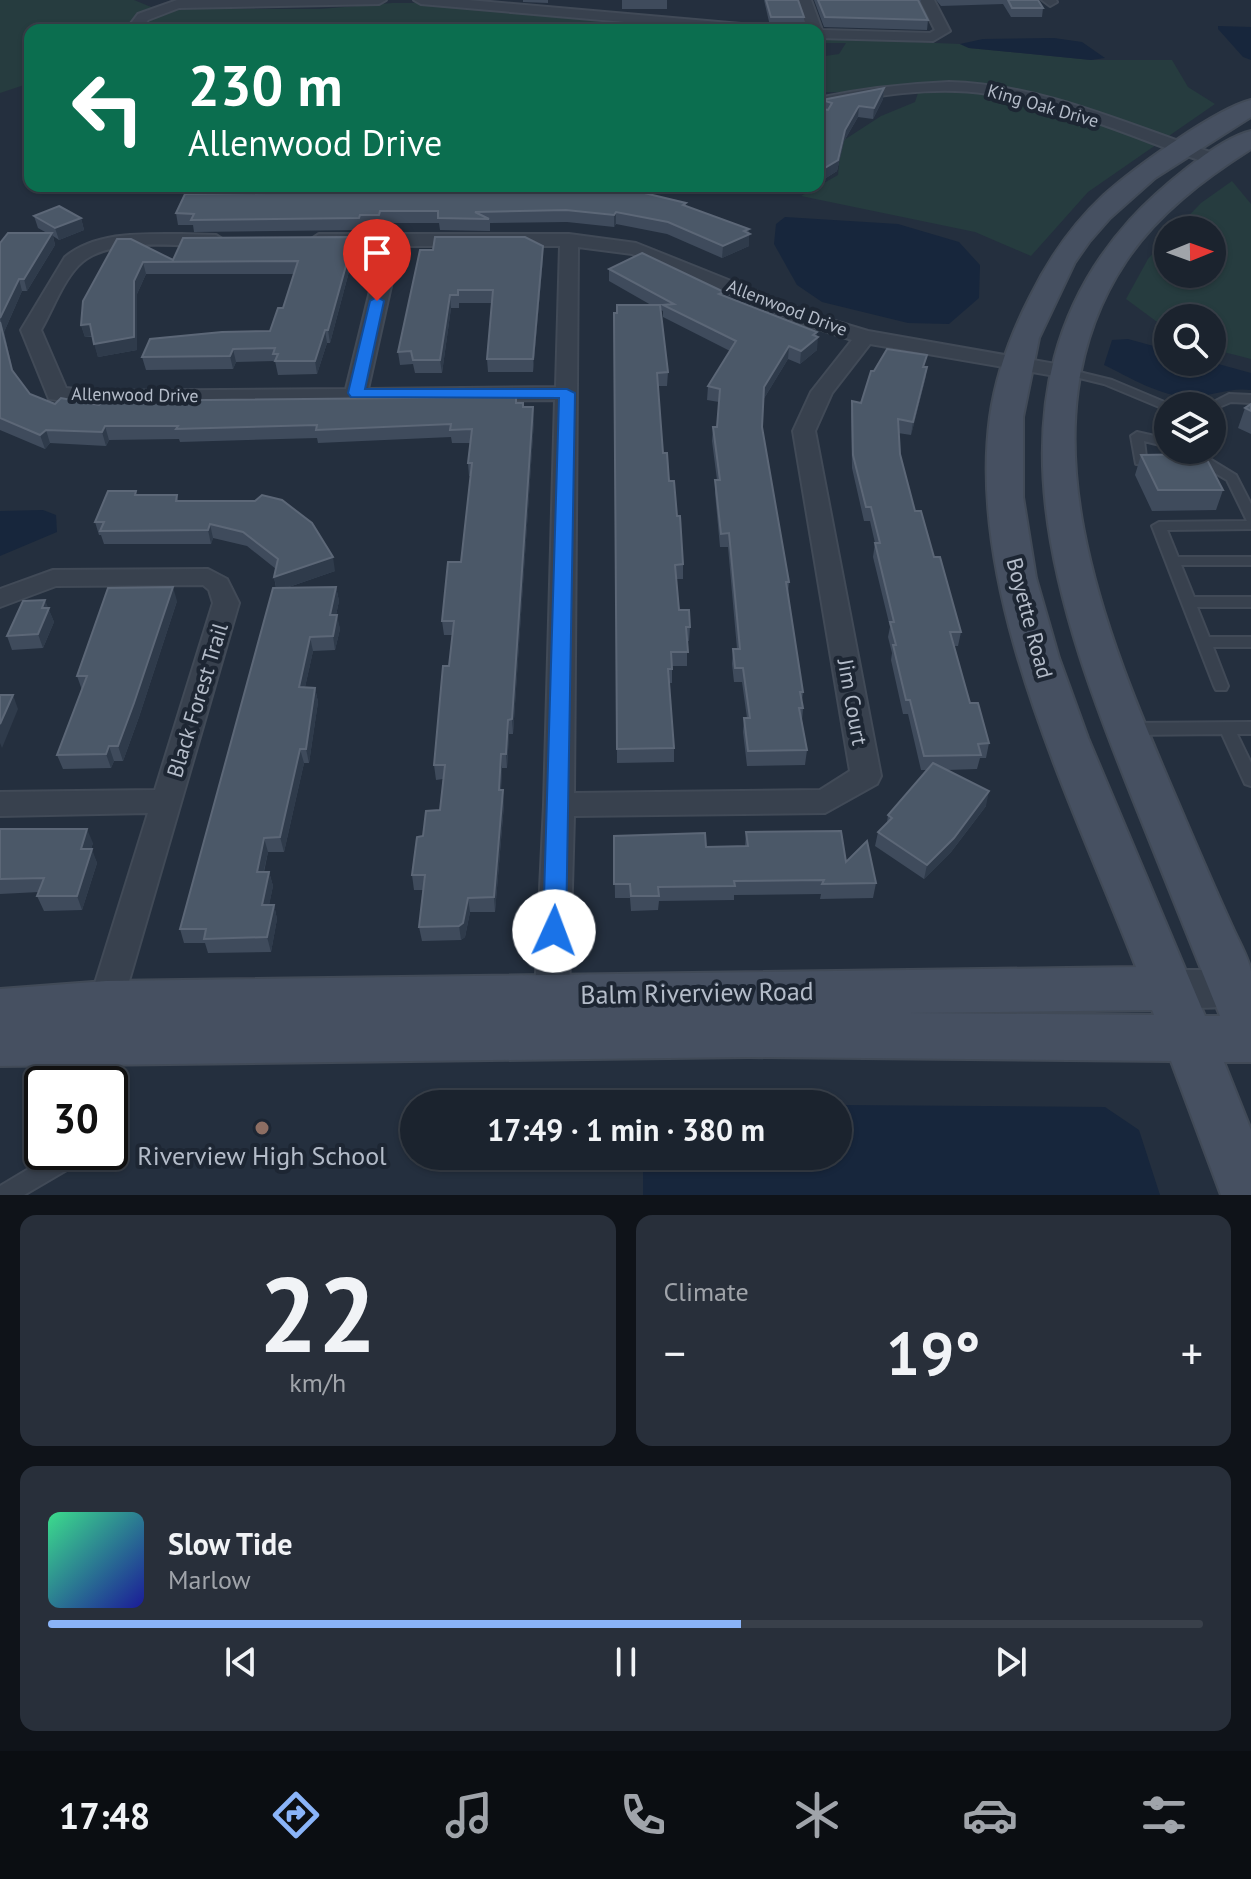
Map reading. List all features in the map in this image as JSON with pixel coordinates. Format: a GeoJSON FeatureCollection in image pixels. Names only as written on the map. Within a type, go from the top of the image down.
{"type":"FeatureCollection","features":[{"type":"Feature","properties":{"kind":"main road","name":"Boyette Road"},"geometry":{"type":"LineString","coordinates":[[1249,1195],[1066,736],[1024,608],[1011,552],[1005,500],[1008,413],[1017,364],[1027,331],[1049,284],[1083,233],[1146,171],[1251,107]]}},
{"type":"Feature","properties":{"kind":"main road"},"geometry":{"type":"LineString","coordinates":[[1245,1002],[1125,730],[1096,649],[1069,552],[1059,465],[1061,413],[1067,372],[1078,328],[1097,284],[1116,254],[1170,193],[1251,138]]}},
{"type":"Feature","properties":{"kind":"main road","name":"Balm Riverview Road"},"geometry":{"type":"LineString","coordinates":[[0,1011],[98,1043],[552,994],[1169,988]]}},
{"type":"Feature","properties":{"kind":"main road","name":"Balm Riverview Road"},"geometry":{"type":"LineString","coordinates":[[0,1043],[749,1034],[1251,1039]]}},
{"type":"Feature","properties":{"kind":"street"},"geometry":{"type":"LineString","coordinates":[[138,24],[143,17],[177,4],[379,0]]}},
{"type":"Feature","properties":{"kind":"street"},"geometry":{"type":"LineString","coordinates":[[421,0],[563,6],[714,24]]}},
{"type":"Feature","properties":{"kind":"street"},"geometry":{"type":"LineString","coordinates":[[804,0],[814,24]]}},
{"type":"Feature","properties":{"kind":"street"},"geometry":{"type":"LineString","coordinates":[[824,32],[933,37],[943,31],[927,0]]}},
{"type":"Feature","properties":{"kind":"street","name":"King Oak Drive"},"geometry":{"type":"LineString","coordinates":[[824,102],[938,88],[987,89],[1216,160]]}},
{"type":"Feature","properties":{"kind":"street"},"geometry":{"type":"LineString","coordinates":[[356,393],[392,239]]}},
{"type":"Feature","properties":{"kind":"street","name":"Allenwood Drive"},"geometry":{"type":"LineString","coordinates":[[301,240],[569,240],[636,249],[811,320],[865,337],[1067,372]]}},
{"type":"Feature","properties":{"kind":"street"},"geometry":{"type":"LineString","coordinates":[[552,994],[559,805],[569,240]]}},
{"type":"Feature","properties":{"kind":"street","name":"Allenwood Drive"},"geometry":{"type":"LineString","coordinates":[[240,241],[118,242],[93,247],[73,258],[31,330],[57,394],[95,398],[567,393]]}},
{"type":"Feature","properties":{"kind":"street","name":"Jim Court"},"geometry":{"type":"LineString","coordinates":[[559,805],[825,801],[866,776],[804,431],[822,392],[865,337]]}},
{"type":"Feature","properties":{"kind":"street","name":"Black Forest Trail"},"geometry":{"type":"LineString","coordinates":[[0,598],[53,578],[208,577],[217,582],[226,603],[98,1043]]}},
{"type":"Feature","properties":{"kind":"street","name":"Black Forest Trail"},"geometry":{"type":"LineString","coordinates":[[0,804],[166,801]]}},
{"type":"Feature","properties":{"kind":"street","name":"Balm Riverview Road"},"geometry":{"type":"LineString","coordinates":[[1169,988],[1245,1002]]}},
{"type":"Feature","properties":{"kind":"lane"},"geometry":{"type":"LineString","coordinates":[[1067,372],[1108,382],[1154,400]]}},
{"type":"Feature","properties":{"kind":"lane"},"geometry":{"type":"LineString","coordinates":[[1226,399],[1251,399]]}},
{"type":"Feature","properties":{"kind":"lane"},"geometry":{"type":"LineString","coordinates":[[1154,440],[1137,436],[1140,461],[1154,461]]}},
{"type":"Feature","properties":{"kind":"lane"},"geometry":{"type":"LineString","coordinates":[[1209,464],[1232,478],[1251,518]]}},
{"type":"Feature","properties":{"kind":"lane"},"geometry":{"type":"LineString","coordinates":[[1221,686],[1159,526],[1251,525]]}},
{"type":"Feature","properties":{"kind":"lane"},"geometry":{"type":"LineString","coordinates":[[1171,561],[1251,561]]}},
{"type":"Feature","properties":{"kind":"lane"},"geometry":{"type":"LineString","coordinates":[[1187,602],[1251,602]]}},
{"type":"Feature","properties":{"kind":"lane"},"geometry":{"type":"LineString","coordinates":[[1204,642],[1251,642]]}},
{"type":"Feature","properties":{"kind":"lane"},"geometry":{"type":"LineString","coordinates":[[1227,728],[1251,779]]}},
{"type":"Feature","properties":{"kind":"lane"},"geometry":{"type":"LineString","coordinates":[[1125,730],[1251,728]]}},
{"type":"Feature","properties":{"kind":"lane"},"geometry":{"type":"LineString","coordinates":[[4,1195],[47,1170]]}},
{"type":"Feature","properties":{"kind":"green space"},"geometry":{"type":"Polygon","coordinates":[[[0,0],[134,0],[156,9],[320,9],[392,3],[467,3],[677,24],[24,24],[24,85],[0,93],[0,0]]]}},
{"type":"Feature","properties":{"kind":"green space"},"geometry":{"type":"Polygon","coordinates":[[[824,38],[960,44],[969,48],[1091,60],[1172,60],[1188,87],[1215,104],[1088,192],[1031,256],[975,232],[801,196],[808,192],[824,192],[824,183],[838,175],[841,142],[881,116],[915,102],[918,93],[824,92],[824,56],[839,54],[846,43],[824,43],[824,38]]]}},
{"type":"Feature","properties":{"kind":"green space"},"geometry":{"type":"Polygon","coordinates":[[[1232,181],[1251,204],[1251,359],[1226,353],[1226,304],[1154,304],[1154,320],[1126,299],[1154,252],[1154,288],[1226,288],[1226,216],[1188,216],[1232,181]]]}},
{"type":"Feature","properties":{"kind":"water"},"geometry":{"type":"Polygon","coordinates":[[[1218,26],[1251,27],[1251,60],[1243,57],[1218,26]]]}},
{"type":"Feature","properties":{"kind":"water"},"geometry":{"type":"Polygon","coordinates":[[[1054,38],[1082,42],[1105,58],[1091,60],[969,48],[960,44],[983,39],[1054,38]]]}},
{"type":"Feature","properties":{"kind":"water"},"geometry":{"type":"Polygon","coordinates":[[[785,217],[898,224],[959,242],[980,265],[979,298],[949,324],[908,323],[822,302],[797,285],[774,244],[776,224],[785,217]]]}},
{"type":"Feature","properties":{"kind":"water"},"geometry":{"type":"Polygon","coordinates":[[[1128,339],[1154,346],[1154,376],[1226,376],[1226,366],[1251,373],[1251,390],[1164,392],[1104,365],[1112,340],[1128,339]]]}},
{"type":"Feature","properties":{"kind":"water"},"geometry":{"type":"Polygon","coordinates":[[[43,510],[56,515],[57,532],[0,556],[0,511],[43,510]]]}},
{"type":"Feature","properties":{"kind":"water"},"geometry":{"type":"Polygon","coordinates":[[[852,1105],[1105,1107],[1139,1130],[1160,1195],[643,1195],[643,1170],[852,1170],[852,1105]]]}},
{"type":"Feature","properties":{"kind":"building"},"geometry":{"type":"Polygon","coordinates":[[[766,0],[798,0],[804,17],[771,17],[766,0]]]}},
{"type":"Feature","properties":{"kind":"building"},"geometry":{"type":"Polygon","coordinates":[[[818,0],[918,0],[928,20],[825,17],[818,0]]]}},
{"type":"Feature","properties":{"kind":"building"},"geometry":{"type":"Polygon","coordinates":[[[1008,0],[1038,0],[1043,8],[1012,8],[1008,0]]]}},
{"type":"Feature","properties":{"kind":"building"},"geometry":{"type":"Polygon","coordinates":[[[884,88],[874,108],[859,106],[845,130],[838,160],[824,168],[824,109],[828,110],[832,103],[824,100],[884,88]]]}},
{"type":"Feature","properties":{"kind":"building"},"geometry":{"type":"Polygon","coordinates":[[[640,192],[686,203],[683,205],[749,229],[744,231],[750,234],[723,246],[668,222],[616,212],[614,215],[566,210],[475,212],[489,219],[438,218],[438,211],[380,211],[379,215],[360,215],[359,218],[191,220],[194,214],[176,213],[185,194],[640,192]]]}},
{"type":"Feature","properties":{"kind":"building"},"geometry":{"type":"Polygon","coordinates":[[[59,206],[81,218],[55,228],[34,216],[59,206]]]}},
{"type":"Feature","properties":{"kind":"building"},"geometry":{"type":"Polygon","coordinates":[[[8,233],[52,233],[24,279],[19,279],[0,318],[0,243],[8,233]]]}},
{"type":"Feature","properties":{"kind":"building"},"geometry":{"type":"Polygon","coordinates":[[[354,237],[328,330],[325,330],[315,361],[275,361],[278,354],[273,354],[275,348],[233,349],[230,356],[142,357],[150,339],[270,331],[278,308],[283,308],[298,261],[143,262],[134,281],[134,337],[94,344],[90,324],[81,325],[83,301],[117,239],[131,239],[173,260],[183,238],[354,237]]]}},
{"type":"Feature","properties":{"kind":"building"},"geometry":{"type":"Polygon","coordinates":[[[435,237],[525,237],[543,246],[533,359],[487,359],[493,290],[458,290],[458,295],[450,295],[440,360],[413,360],[411,351],[398,352],[420,250],[433,250],[435,237]]]}},
{"type":"Feature","properties":{"kind":"building"},"geometry":{"type":"Polygon","coordinates":[[[642,253],[724,292],[719,294],[817,332],[813,335],[818,337],[801,351],[789,346],[764,387],[762,427],[789,582],[786,582],[803,692],[800,692],[803,708],[799,708],[807,750],[748,751],[744,718],[750,718],[743,668],[735,668],[733,649],[740,649],[729,533],[721,534],[715,480],[720,480],[713,427],[717,427],[720,389],[708,386],[736,341],[663,305],[674,304],[609,269],[642,253]]]}},
{"type":"Feature","properties":{"kind":"building"},"geometry":{"type":"Polygon","coordinates":[[[617,305],[660,305],[668,372],[657,373],[663,453],[667,453],[669,481],[674,481],[677,516],[680,516],[683,564],[675,565],[679,610],[689,610],[690,627],[686,627],[688,652],[671,652],[672,669],[668,669],[674,748],[617,749],[614,313],[617,313],[617,305]]]}},
{"type":"Feature","properties":{"kind":"building"},"geometry":{"type":"Polygon","coordinates":[[[0,322],[12,370],[30,394],[55,404],[61,398],[99,405],[114,401],[516,397],[516,403],[533,407],[512,719],[508,720],[506,754],[501,754],[499,790],[503,790],[494,897],[468,898],[463,923],[459,926],[419,927],[425,875],[412,875],[417,837],[423,836],[426,811],[440,810],[445,765],[434,765],[443,666],[449,666],[454,621],[442,621],[448,562],[461,562],[472,463],[468,463],[472,429],[450,430],[451,424],[316,430],[317,425],[176,429],[178,426],[105,426],[102,432],[46,430],[40,435],[0,418],[0,322]]]}},
{"type":"Feature","properties":{"kind":"building"},"geometry":{"type":"Polygon","coordinates":[[[887,349],[927,355],[923,367],[927,367],[913,422],[898,419],[900,454],[915,511],[921,511],[934,557],[940,557],[961,632],[950,632],[970,703],[978,703],[989,743],[978,744],[981,755],[924,756],[893,645],[896,645],[890,622],[894,622],[875,543],[880,543],[871,507],[866,507],[853,455],[852,401],[861,403],[871,371],[874,371],[887,349]]]}},
{"type":"Feature","properties":{"kind":"building"},"geometry":{"type":"Polygon","coordinates":[[[1141,455],[1154,455],[1154,464],[1209,464],[1223,490],[1158,490],[1141,455]]]}},
{"type":"Feature","properties":{"kind":"building"},"geometry":{"type":"Polygon","coordinates":[[[108,491],[136,491],[135,495],[177,495],[176,501],[255,501],[262,495],[282,500],[312,523],[333,557],[274,577],[278,559],[243,532],[210,524],[208,530],[100,531],[104,522],[95,522],[108,491]]]}},
{"type":"Feature","properties":{"kind":"building"},"geometry":{"type":"Polygon","coordinates":[[[173,587],[118,746],[109,746],[106,754],[57,755],[87,676],[77,676],[108,588],[173,587]]]}},
{"type":"Feature","properties":{"kind":"building"},"geometry":{"type":"Polygon","coordinates":[[[336,587],[330,615],[337,615],[333,636],[310,637],[299,687],[315,688],[306,749],[300,749],[280,837],[264,838],[257,872],[269,872],[262,905],[274,905],[267,937],[204,939],[206,929],[180,929],[273,588],[336,587]]]}},
{"type":"Feature","properties":{"kind":"building"},"geometry":{"type":"Polygon","coordinates":[[[45,600],[42,608],[49,608],[38,634],[7,636],[23,601],[45,600]]]}},
{"type":"Feature","properties":{"kind":"building"},"geometry":{"type":"Polygon","coordinates":[[[0,695],[13,695],[0,724],[0,695]]]}},
{"type":"Feature","properties":{"kind":"building"},"geometry":{"type":"Polygon","coordinates":[[[933,763],[989,791],[954,838],[927,865],[878,832],[892,818],[888,815],[933,763]]]}},
{"type":"Feature","properties":{"kind":"building"},"geometry":{"type":"Polygon","coordinates":[[[0,829],[87,829],[81,849],[92,849],[77,896],[37,896],[44,878],[0,879],[0,829]]]}},
{"type":"Feature","properties":{"kind":"building"},"geometry":{"type":"Polygon","coordinates":[[[841,831],[846,862],[867,841],[876,883],[734,881],[735,886],[658,887],[659,896],[631,896],[630,884],[614,884],[614,836],[705,833],[706,847],[748,846],[746,832],[841,831]]]}},
{"type":"Feature","properties":{"kind":"place","name":"Riverview High School"},"geometry":{"type":"Point","coordinates":[262,1128]}},
{"type":"Feature","properties":{"kind":"route"},"geometry":{"type":"LineString","coordinates":[[377,301],[356,393],[567,393],[554,931]]}}]}
